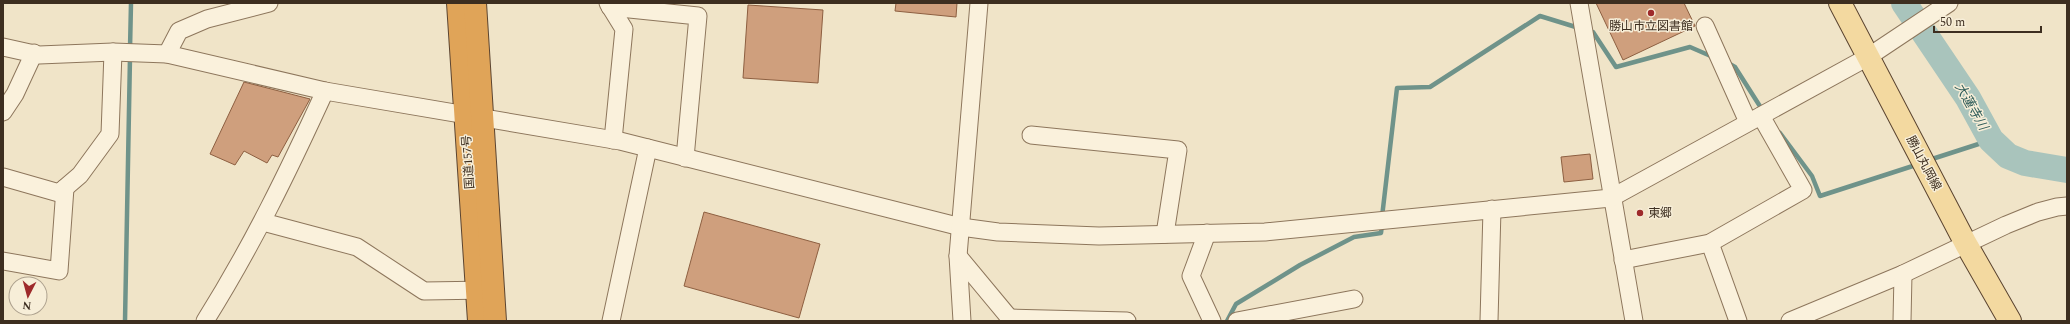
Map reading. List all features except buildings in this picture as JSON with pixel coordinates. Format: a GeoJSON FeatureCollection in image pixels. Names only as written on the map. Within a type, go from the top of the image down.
{"type":"FeatureCollection","features":[{"type":"Feature","properties":{"kind":"highway","name":"国道157号"},"geometry":{"type":"LineString","coordinates":[[458,3],[473,116],[485,290],[495,321]]}},
{"type":"Feature","properties":{"kind":"highway","name":"国道157号"},"geometry":{"type":"LineString","coordinates":[[473,116],[475,3]]}},
{"type":"Feature","properties":{"kind":"highway","name":"国道157号"},"geometry":{"type":"LineString","coordinates":[[479,321],[485,290]]}},
{"type":"Feature","properties":{"kind":"main road","name":"勝山丸岡線"},"geometry":{"type":"LineString","coordinates":[[1840,3],[1966,244],[2010,321]]}},
{"type":"Feature","properties":{"kind":"street"},"geometry":{"type":"LineString","coordinates":[[167,54],[178,31],[207,19],[269,3]]}},
{"type":"Feature","properties":{"kind":"street"},"geometry":{"type":"LineString","coordinates":[[962,321],[958,256],[979,3]]}},
{"type":"Feature","properties":{"kind":"street"},"geometry":{"type":"LineString","coordinates":[[1579,3],[1611,198],[1634,321]]}},
{"type":"Feature","properties":{"kind":"street"},"geometry":{"type":"LineString","coordinates":[[3,47],[39,55],[113,52],[167,54],[325,91],[613,140],[961,228],[998,232],[1099,236],[1265,232],[1611,198],[1868,57],[1949,3]]}},
{"type":"Feature","properties":{"kind":"street"},"geometry":{"type":"LineString","coordinates":[[609,5],[624,29],[613,140]]}},
{"type":"Feature","properties":{"kind":"street"},"geometry":{"type":"LineString","coordinates":[[609,5],[698,16],[685,158]]}},
{"type":"Feature","properties":{"kind":"street"},"geometry":{"type":"LineString","coordinates":[[1623,260],[1710,243],[1803,190],[1754,119],[1704,26]]}},
{"type":"Feature","properties":{"kind":"street"},"geometry":{"type":"LineString","coordinates":[[3,177],[59,193],[80,175],[110,134],[113,52]]}},
{"type":"Feature","properties":{"kind":"street"},"geometry":{"type":"LineString","coordinates":[[3,112],[15,94],[34,53]]}},
{"type":"Feature","properties":{"kind":"street"},"geometry":{"type":"LineString","coordinates":[[204,321],[263,222],[325,91]]}},
{"type":"Feature","properties":{"kind":"street"},"geometry":{"type":"LineString","coordinates":[[1031,135],[1178,150],[1165,234]]}},
{"type":"Feature","properties":{"kind":"street"},"geometry":{"type":"LineString","coordinates":[[611,321],[648,148]]}},
{"type":"Feature","properties":{"kind":"street"},"geometry":{"type":"LineString","coordinates":[[3,260],[58,271],[65,188]]}},
{"type":"Feature","properties":{"kind":"street"},"geometry":{"type":"LineString","coordinates":[[1790,321],[1903,274],[2006,225],[2038,212],[2067,206]]}},
{"type":"Feature","properties":{"kind":"street"},"geometry":{"type":"LineString","coordinates":[[1489,321],[1492,209]]}},
{"type":"Feature","properties":{"kind":"street"},"geometry":{"type":"LineString","coordinates":[[263,222],[357,247],[424,290],[485,290]]}},
{"type":"Feature","properties":{"kind":"street"},"geometry":{"type":"LineString","coordinates":[[1207,233],[1192,276],[1212,321]]}},
{"type":"Feature","properties":{"kind":"street"},"geometry":{"type":"LineString","coordinates":[[1710,243],[1738,321]]}},
{"type":"Feature","properties":{"kind":"street"},"geometry":{"type":"LineString","coordinates":[[958,256],[1011,320],[1127,321]]}},
{"type":"Feature","properties":{"kind":"street"},"geometry":{"type":"LineString","coordinates":[[1902,321],[1903,274]]}},
{"type":"Feature","properties":{"kind":"street"},"geometry":{"type":"LineString","coordinates":[[1237,321],[1354,299]]}},
{"type":"Feature","properties":{"kind":"waterway"},"geometry":{"type":"LineString","coordinates":[[130,49],[131,3]]}},
{"type":"Feature","properties":{"kind":"waterway","name":"大蓮寺川"},"geometry":{"type":"LineString","coordinates":[[1904,3],[1968,98],[1991,140],[2008,156],[2025,163],[2067,170]]}},
{"type":"Feature","properties":{"kind":"waterway"},"geometry":{"type":"LineString","coordinates":[[1382,217],[1397,88],[1430,87],[1540,16],[1579,28]]}},
{"type":"Feature","properties":{"kind":"waterway"},"geometry":{"type":"LineString","coordinates":[[1588,30],[1593,32],[1616,67],[1690,47],[1713,57]]}},
{"type":"Feature","properties":{"kind":"waterway"},"geometry":{"type":"LineString","coordinates":[[125,321],[130,57]]}},
{"type":"Feature","properties":{"kind":"waterway"},"geometry":{"type":"LineString","coordinates":[[1728,63],[1735,67],[1763,111]]}},
{"type":"Feature","properties":{"kind":"waterway"},"geometry":{"type":"LineString","coordinates":[[1780,133],[1812,176],[1820,196],[1919,164]]}},
{"type":"Feature","properties":{"kind":"waterway"},"geometry":{"type":"LineString","coordinates":[[1929,160],[1991,140]]}},
{"type":"Feature","properties":{"kind":"waterway"},"geometry":{"type":"LineString","coordinates":[[1227,321],[1236,304],[1300,265],[1354,237],[1381,233],[1382,225]]}},
{"type":"Feature","properties":{"kind":"place","name":"勝山市立図書館"},"geometry":{"type":"Point","coordinates":[1651,13]}},
{"type":"Feature","properties":{"kind":"place","name":"東郷"},"geometry":{"type":"Point","coordinates":[1640,213]}}]}
